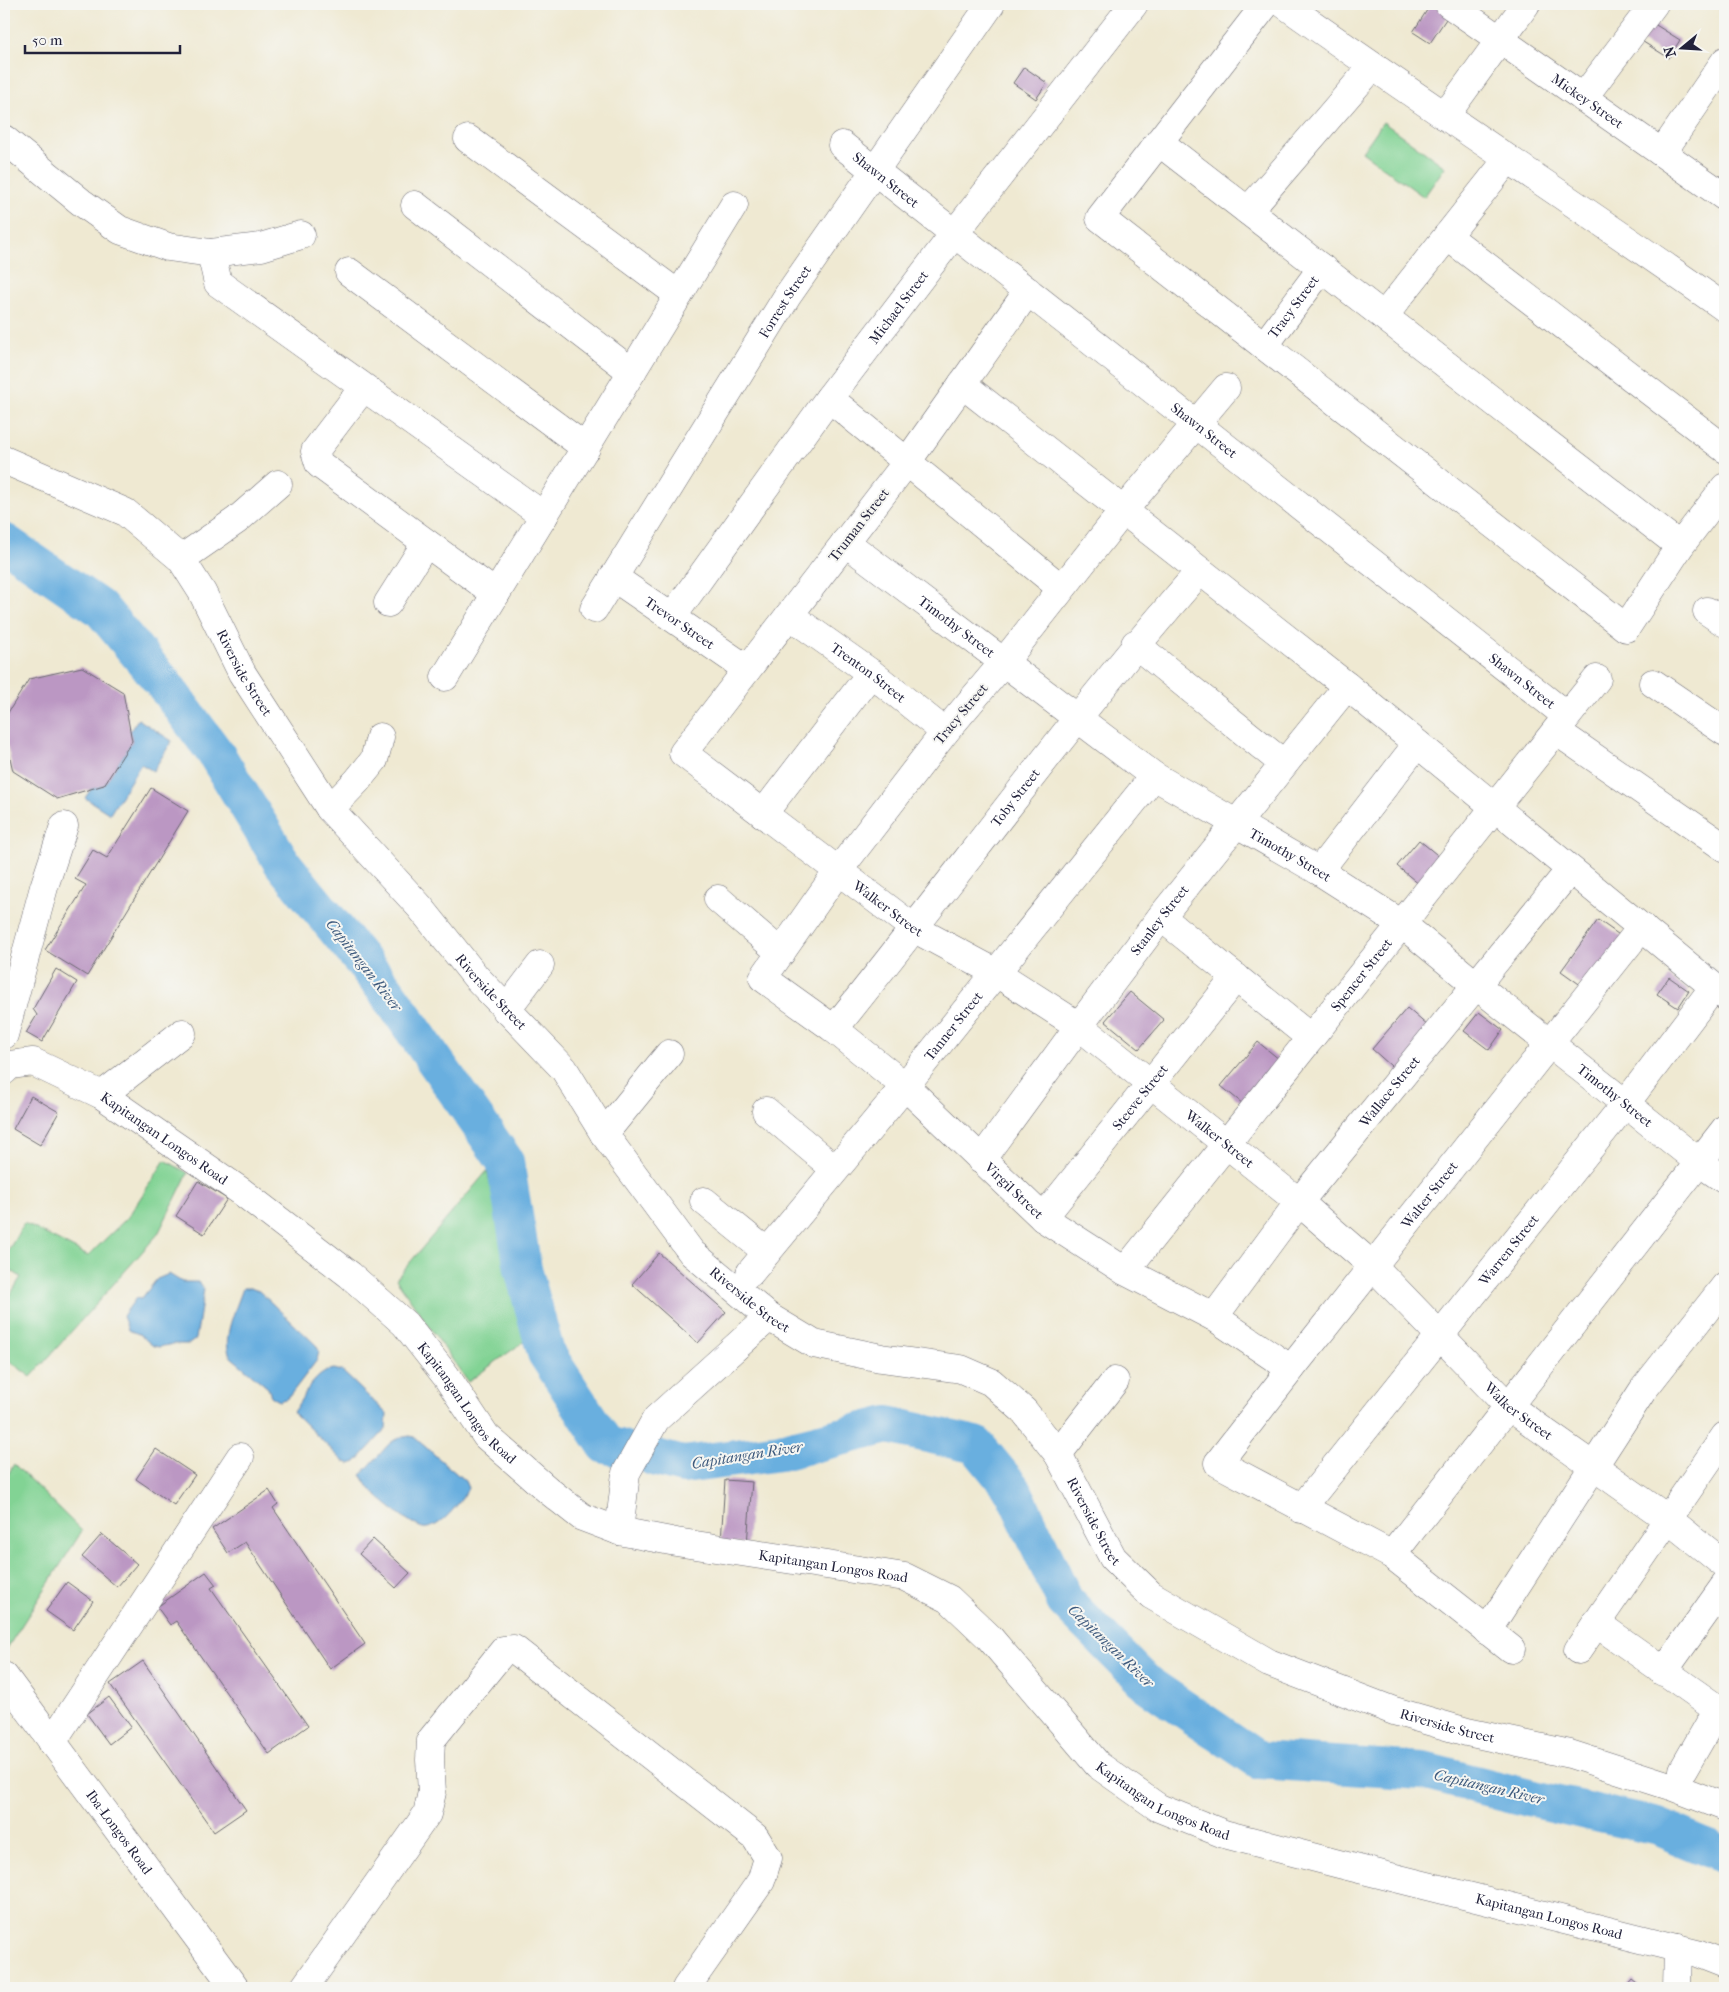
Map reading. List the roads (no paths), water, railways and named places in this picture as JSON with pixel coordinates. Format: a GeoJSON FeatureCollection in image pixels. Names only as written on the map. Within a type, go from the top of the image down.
{"type":"FeatureCollection","features":[{"type":"Feature","properties":{"kind":"street","name":"Forrest Street"},"geometry":{"type":"LineString","coordinates":[[594,609],[788,295],[991,4]]}},
{"type":"Feature","properties":{"kind":"street","name":"Michael Street"},"geometry":{"type":"LineString","coordinates":[[672,618],[829,398],[954,234],[1134,4]]}},
{"type":"Feature","properties":{"kind":"street"},"geometry":{"type":"LineString","coordinates":[[1266,4],[1100,218],[1626,628],[1680,546],[1725,487]]}},
{"type":"Feature","properties":{"kind":"street"},"geometry":{"type":"LineString","coordinates":[[1284,4],[1372,67],[1609,226],[1725,308]]}},
{"type":"Feature","properties":{"kind":"street","name":"Mickey Street"},"geometry":{"type":"LineString","coordinates":[[1449,4],[1725,197]]}},
{"type":"Feature","properties":{"kind":"street"},"geometry":{"type":"LineString","coordinates":[[1445,116],[1526,4]]}},
{"type":"Feature","properties":{"kind":"street"},"geometry":{"type":"LineString","coordinates":[[1583,98],[1654,4]]}},
{"type":"Feature","properties":{"kind":"street"},"geometry":{"type":"LineString","coordinates":[[1662,153],[1725,61]]}},
{"type":"Feature","properties":{"kind":"street"},"geometry":{"type":"LineString","coordinates":[[1248,211],[1372,67]]}},
{"type":"Feature","properties":{"kind":"street"},"geometry":{"type":"LineString","coordinates":[[4,139],[81,202],[120,230],[168,247],[211,253],[261,247],[301,235]]}},
{"type":"Feature","properties":{"kind":"street"},"geometry":{"type":"LineString","coordinates":[[468,139],[679,295]]}},
{"type":"Feature","properties":{"kind":"street"},"geometry":{"type":"LineString","coordinates":[[1159,142],[1680,546]]}},
{"type":"Feature","properties":{"kind":"street","name":"Shawn Street"},"geometry":{"type":"LineString","coordinates":[[842,145],[1196,424],[1562,723],[1725,848]]}},
{"type":"Feature","properties":{"kind":"street"},"geometry":{"type":"LineString","coordinates":[[1384,316],[1508,159]]}},
{"type":"Feature","properties":{"kind":"street"},"geometry":{"type":"LineString","coordinates":[[414,205],[632,372]]}},
{"type":"Feature","properties":{"kind":"street"},"geometry":{"type":"LineString","coordinates":[[445,677],[734,205]]}},
{"type":"Feature","properties":{"kind":"street"},"geometry":{"type":"LineString","coordinates":[[1447,236],[1725,449]]}},
{"type":"Feature","properties":{"kind":"street"},"geometry":{"type":"LineString","coordinates":[[211,253],[218,283],[544,516]]}},
{"type":"Feature","properties":{"kind":"street","name":"Tracy Street"},"geometry":{"type":"LineString","coordinates":[[1264,346],[1322,268]]}},
{"type":"Feature","properties":{"kind":"street"},"geometry":{"type":"LineString","coordinates":[[349,272],[586,448]]}},
{"type":"Feature","properties":{"kind":"street","name":"Truman Street"},"geometry":{"type":"LineString","coordinates":[[683,753],[907,462],[1028,291]]}},
{"type":"Feature","properties":{"kind":"street"},"geometry":{"type":"LineString","coordinates":[[962,384],[1347,686],[1720,992]]}},
{"type":"Feature","properties":{"kind":"street"},"geometry":{"type":"LineString","coordinates":[[363,388],[316,451],[319,464],[496,594]]}},
{"type":"Feature","properties":{"kind":"street","name":"Tracy Street"},"geometry":{"type":"LineString","coordinates":[[763,978],[838,871],[945,732],[1004,662],[1124,510],[1226,388]]}},
{"type":"Feature","properties":{"kind":"street"},"geometry":{"type":"LineString","coordinates":[[829,398],[1061,588]]}},
{"type":"Feature","properties":{"kind":"street","name":"Riverside Street"},"geometry":{"type":"LineString","coordinates":[[4,460],[125,512],[181,559],[202,592],[242,673],[330,809],[420,907],[476,977],[564,1068],[604,1134],[692,1253],[769,1317],[814,1344],[881,1358],[961,1369],[991,1382],[1024,1411],[1058,1454],[1113,1558],[1151,1595],[1269,1663],[1394,1711],[1467,1732],[1570,1754],[1673,1787],[1725,1807]]}},
{"type":"Feature","properties":{"kind":"street"},"geometry":{"type":"LineString","coordinates":[[181,559],[237,520],[278,484]]}},
{"type":"Feature","properties":{"kind":"street","name":"Timothy Street"},"geometry":{"type":"LineString","coordinates":[[846,542],[1154,776],[1234,824],[1319,871],[1402,924],[1699,1162],[1725,1180]]}},
{"type":"Feature","properties":{"kind":"street"},"geometry":{"type":"LineString","coordinates":[[388,603],[426,543]]}},
{"type":"Feature","properties":{"kind":"street","name":"Toby Street"},"geometry":{"type":"LineString","coordinates":[[834,1029],[915,929],[1135,644],[1200,570]]}},
{"type":"Feature","properties":{"kind":"street","name":"Trevor Street"},"geometry":{"type":"LineString","coordinates":[[613,577],[747,669]]}},
{"type":"Feature","properties":{"kind":"street","name":"Trenton Street"},"geometry":{"type":"LineString","coordinates":[[789,615],[871,673],[945,732]]}},
{"type":"Feature","properties":{"kind":"street"},"geometry":{"type":"LineString","coordinates":[[1135,644],[1284,764]]}},
{"type":"Feature","properties":{"kind":"street"},"geometry":{"type":"LineString","coordinates":[[763,814],[871,673]]}},
{"type":"Feature","properties":{"kind":"street","name":"Spencer Street"},"geometry":{"type":"LineString","coordinates":[[1125,1271],[1597,679]]}},
{"type":"Feature","properties":{"kind":"street"},"geometry":{"type":"LineString","coordinates":[[1653,683],[1725,732]]}},
{"type":"Feature","properties":{"kind":"street","name":"Stanley Street"},"geometry":{"type":"LineString","coordinates":[[981,1160],[1161,917],[1347,686]]}},
{"type":"Feature","properties":{"kind":"street"},"geometry":{"type":"LineString","coordinates":[[330,809],[374,760],[380,737]]}},
{"type":"Feature","properties":{"kind":"street"},"geometry":{"type":"LineString","coordinates":[[1319,871],[1417,744]]}},
{"type":"Feature","properties":{"kind":"street","name":"Walker Street"},"geometry":{"type":"LineString","coordinates":[[683,753],[915,929],[995,972],[1079,1026],[1299,1202],[1373,1266],[1508,1406],[1668,1519],[1725,1565]]}},
{"type":"Feature","properties":{"kind":"street","name":"Tanner Street"},"geometry":{"type":"LineString","coordinates":[[704,1201],[758,1262],[905,1086],[1154,776]]}},
{"type":"Feature","properties":{"kind":"street"},"geometry":{"type":"LineString","coordinates":[[4,1035],[44,887],[64,826]]}},
{"type":"Feature","properties":{"kind":"street","name":"Wallace Street"},"geometry":{"type":"LineString","coordinates":[[1214,1317],[1299,1202],[1570,870]]}},
{"type":"Feature","properties":{"kind":"street"},"geometry":{"type":"LineString","coordinates":[[718,899],[781,953]]}},
{"type":"Feature","properties":{"kind":"street"},"geometry":{"type":"LineString","coordinates":[[1161,917],[1311,1038]]}},
{"type":"Feature","properties":{"kind":"street","name":"Walter Street"},"geometry":{"type":"LineString","coordinates":[[1301,1509],[1218,1463],[1642,928]]}},
{"type":"Feature","properties":{"kind":"street"},"geometry":{"type":"LineString","coordinates":[[506,1010],[540,965]]}},
{"type":"Feature","properties":{"kind":"street","name":"Steeve Street"},"geometry":{"type":"LineString","coordinates":[[1044,1218],[1236,977]]}},
{"type":"Feature","properties":{"kind":"street","name":"Virgil Street"},"geometry":{"type":"LineString","coordinates":[[763,978],[834,1029],[905,1086],[1044,1218],[1125,1271],[1214,1317],[1291,1369]]}},
{"type":"Feature","properties":{"kind":"street","name":"Warren Street"},"geometry":{"type":"LineString","coordinates":[[1301,1509],[1626,1103],[1720,992]]}},
{"type":"Feature","properties":{"kind":"street"},"geometry":{"type":"LineString","coordinates":[[102,1095],[182,1033]]}},
{"type":"Feature","properties":{"kind":"street"},"geometry":{"type":"LineString","coordinates":[[604,1134],[669,1054]]}},
{"type":"Feature","properties":{"kind":"street","name":"Kapitangan Longos Road"},"geometry":{"type":"LineString","coordinates":[[4,1071],[10,1066],[33,1062],[102,1095],[242,1192],[350,1275],[405,1324],[446,1376],[486,1436],[582,1517],[619,1531],[676,1542],[905,1577],[949,1599],[989,1637],[1098,1765],[1159,1808],[1224,1834],[1678,1948],[1725,1964]]}},
{"type":"Feature","properties":{"kind":"street"},"geometry":{"type":"LineString","coordinates":[[766,1112],[835,1169]]}},
{"type":"Feature","properties":{"kind":"street"},"geometry":{"type":"LineString","coordinates":[[1392,1555],[1725,1129]]}},
{"type":"Feature","properties":{"kind":"street"},"geometry":{"type":"LineString","coordinates":[[1487,1631],[1643,1390],[1722,1295]]}},
{"type":"Feature","properties":{"kind":"street"},"geometry":{"type":"LineString","coordinates":[[619,1531],[626,1473],[656,1419],[769,1317]]}},
{"type":"Feature","properties":{"kind":"street"},"geometry":{"type":"LineString","coordinates":[[1058,1454],[1115,1381]]}},
{"type":"Feature","properties":{"kind":"street"},"geometry":{"type":"LineString","coordinates":[[1578,1650],[1725,1436]]}},
{"type":"Feature","properties":{"kind":"street"},"geometry":{"type":"LineString","coordinates":[[52,1742],[240,1457]]}},
{"type":"Feature","properties":{"kind":"street"},"geometry":{"type":"LineString","coordinates":[[1301,1509],[1392,1555],[1511,1650]]}},
{"type":"Feature","properties":{"kind":"street"},"geometry":{"type":"LineString","coordinates":[[1663,1672],[1725,1585]]}},
{"type":"Feature","properties":{"kind":"street"},"geometry":{"type":"LineString","coordinates":[[1596,1623],[1722,1712],[1683,1770]]}},
{"type":"Feature","properties":{"kind":"street"},"geometry":{"type":"LineString","coordinates":[[304,1988],[427,1814],[432,1792],[431,1740],[504,1650],[514,1649],[755,1837],[768,1858],[761,1881],[686,1988]]}},
{"type":"Feature","properties":{"kind":"street","name":"Iba-Longos Road"},"geometry":{"type":"LineString","coordinates":[[4,1676],[235,1988]]}},
{"type":"Feature","properties":{"kind":"street"},"geometry":{"type":"LineString","coordinates":[[1677,1988],[1678,1948]]}},
{"type":"Feature","properties":{"kind":"water"},"geometry":{"type":"Polygon","coordinates":[[[138,719],[172,741],[153,771],[141,764],[110,814],[85,798],[91,789],[104,785],[132,741],[130,731],[138,719]]]}},
{"type":"Feature","properties":{"kind":"water"},"geometry":{"type":"Polygon","coordinates":[[[169,1274],[182,1282],[198,1282],[204,1289],[196,1339],[189,1344],[158,1347],[152,1345],[139,1334],[128,1330],[123,1316],[136,1298],[141,1299],[157,1279],[169,1274]]]}},
{"type":"Feature","properties":{"kind":"water"},"geometry":{"type":"Polygon","coordinates":[[[243,1288],[259,1291],[316,1345],[319,1351],[317,1360],[288,1398],[279,1401],[271,1396],[268,1388],[231,1357],[228,1350],[228,1333],[243,1288]]]}},
{"type":"Feature","properties":{"kind":"water"},"geometry":{"type":"Polygon","coordinates":[[[334,1369],[342,1371],[387,1414],[386,1429],[356,1462],[350,1464],[343,1461],[293,1412],[315,1380],[327,1371],[334,1369]]]}},
{"type":"Feature","properties":{"kind":"water"},"geometry":{"type":"Polygon","coordinates":[[[414,1437],[465,1481],[468,1488],[449,1514],[436,1525],[429,1528],[423,1528],[412,1523],[397,1512],[372,1491],[361,1475],[390,1443],[398,1438],[414,1437]]]}},
{"type":"Feature","properties":{"kind":"waterway","name":"Capitangan River"},"geometry":{"type":"LineString","coordinates":[[4,542],[101,609],[163,683],[216,754],[283,864],[384,988],[505,1161],[523,1269],[546,1353],[606,1445],[620,1448]]}},
{"type":"Feature","properties":{"kind":"waterway","name":"Capitangan River"},"geometry":{"type":"LineString","coordinates":[[653,1457],[683,1465],[780,1452],[888,1425],[976,1445],[1013,1490],[1065,1601],[1147,1684],[1259,1760],[1423,1771],[1533,1799],[1658,1827],[1725,1855]]}}]}
